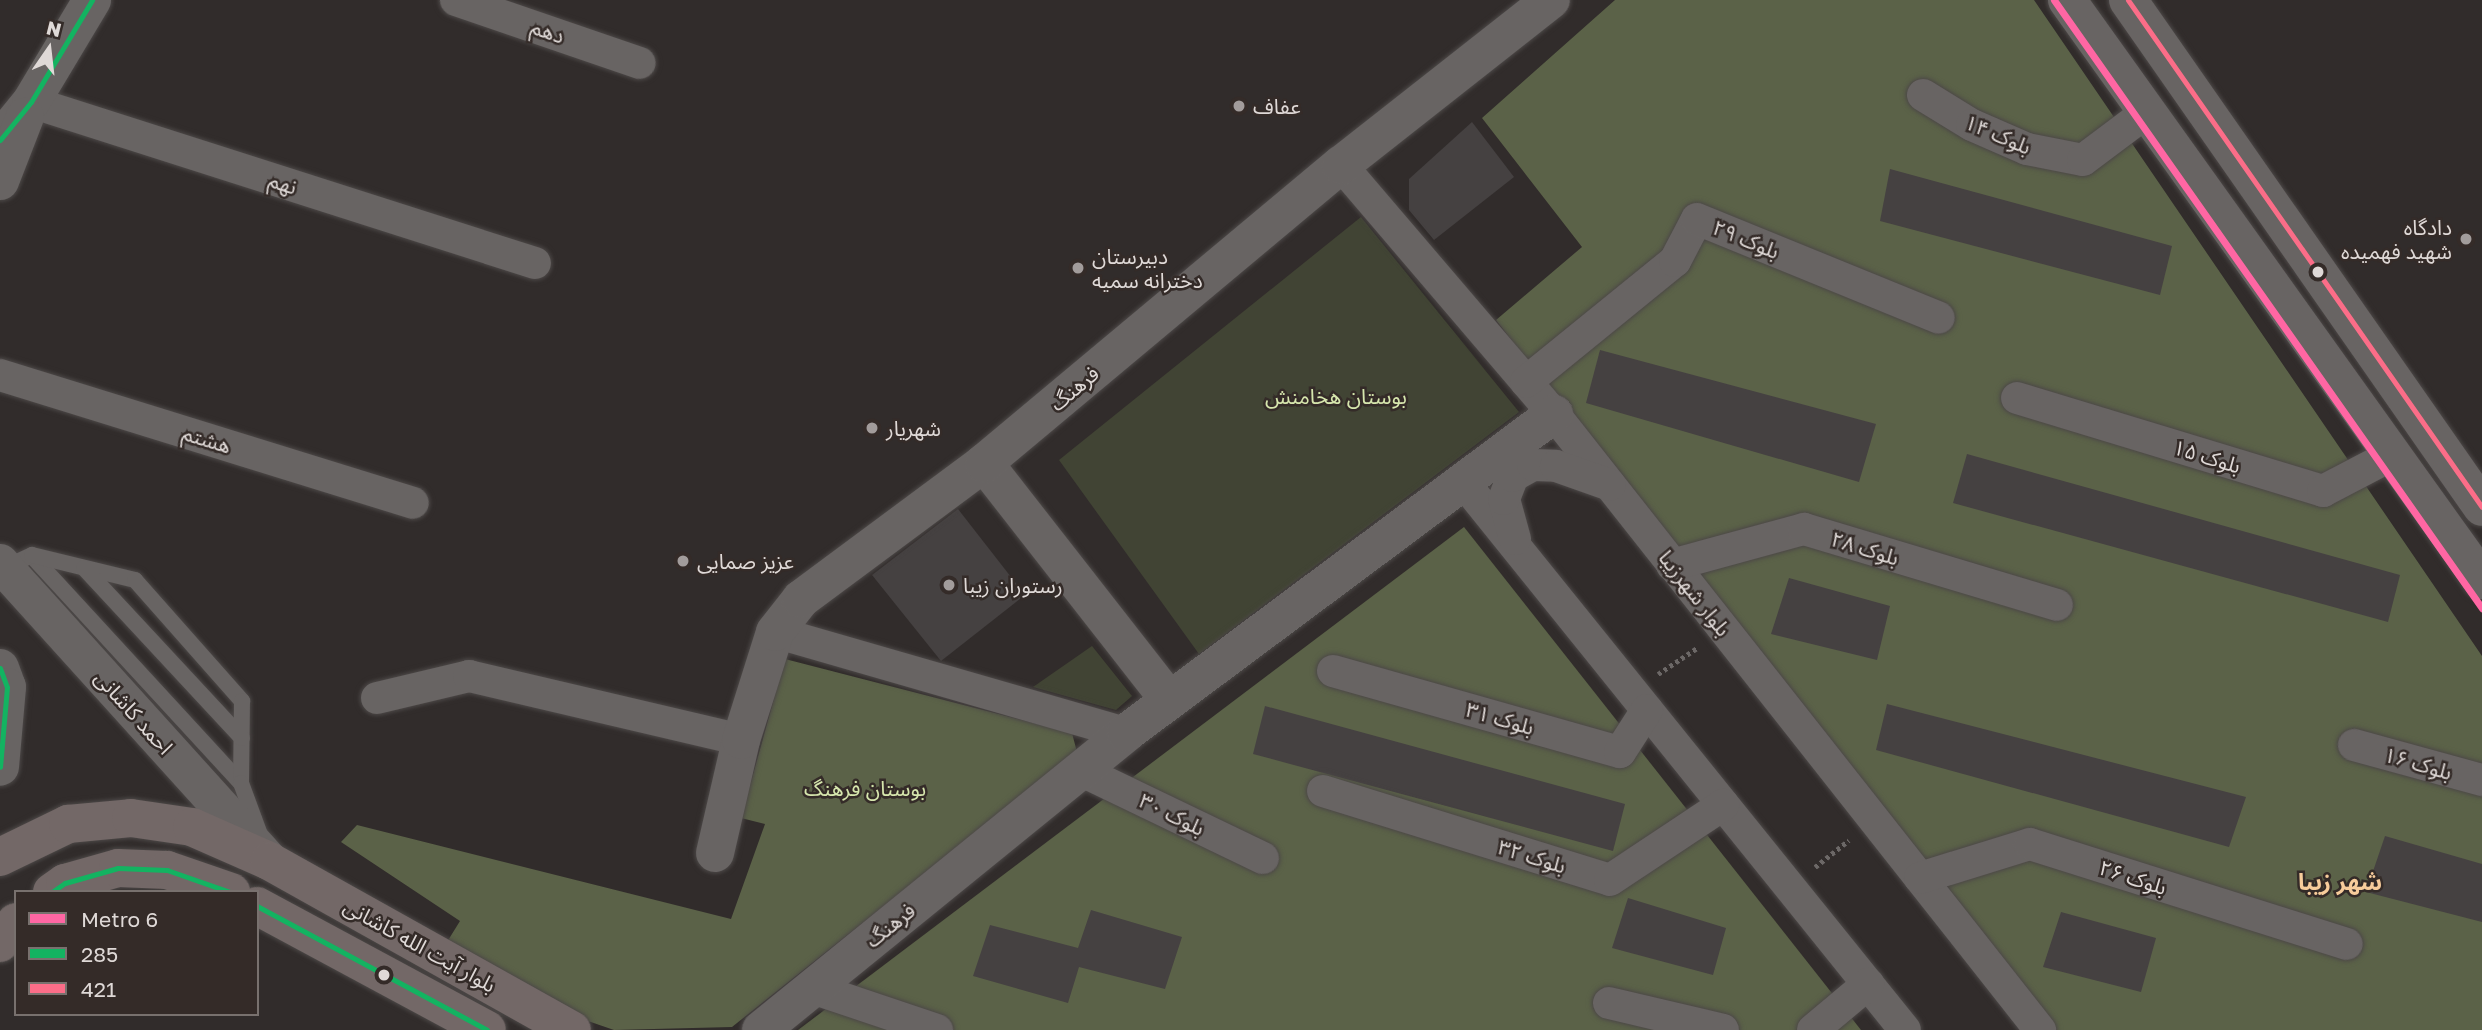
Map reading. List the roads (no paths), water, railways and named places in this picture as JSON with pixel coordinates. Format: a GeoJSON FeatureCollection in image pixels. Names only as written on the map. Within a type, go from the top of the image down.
{"type":"FeatureCollection","features":[{"type":"Feature","properties":{"kind":"main road","name":"بلوار آیت الله کاشانی"},"geometry":{"type":"LineString","coordinates":[[0,857],[68,824],[131,818],[192,827],[269,861],[572,1030]]}},
{"type":"Feature","properties":{"kind":"main road"},"geometry":{"type":"LineString","coordinates":[[55,890],[65,883],[118,868],[167,870],[224,888]]}},
{"type":"Feature","properties":{"kind":"main road","name":"بلوار آیت الله کاشانی"},"geometry":{"type":"LineString","coordinates":[[259,907],[487,1030]]}},
{"type":"Feature","properties":{"kind":"main road"},"geometry":{"type":"LineString","coordinates":[[0,943],[14,925]]}},
{"type":"Feature","properties":{"kind":"street"},"geometry":{"type":"LineString","coordinates":[[0,140],[31,102],[92,0]]}},
{"type":"Feature","properties":{"kind":"street","name":"دهم"},"geometry":{"type":"LineString","coordinates":[[456,0],[640,63]]}},
{"type":"Feature","properties":{"kind":"street","name":"فرهنگ"},"geometry":{"type":"LineString","coordinates":[[715,853],[741,740],[775,632],[801,599],[984,463],[1341,165],[1551,0]]}},
{"type":"Feature","properties":{"kind":"street"},"geometry":{"type":"LineString","coordinates":[[2067,0],[2114,7],[2482,507]]}},
{"type":"Feature","properties":{"kind":"street"},"geometry":{"type":"LineString","coordinates":[[2114,7],[2147,112],[2482,580]]}},
{"type":"Feature","properties":{"kind":"street","name":"بلوک ۱۴"},"geometry":{"type":"LineString","coordinates":[[1923,95],[1972,125],[2027,149],[2082,160],[2147,112]]}},
{"type":"Feature","properties":{"kind":"street"},"geometry":{"type":"LineString","coordinates":[[0,181],[31,102]]}},
{"type":"Feature","properties":{"kind":"street","name":"نهم"},"geometry":{"type":"LineString","coordinates":[[31,102],[535,264]]}},
{"type":"Feature","properties":{"kind":"street","name":"بلوار شهرزیبا"},"geometry":{"type":"LineString","coordinates":[[1341,165],[1554,414],[2040,1030]]}},
{"type":"Feature","properties":{"kind":"street","name":"بلوک ۲۹"},"geometry":{"type":"LineString","coordinates":[[1526,382],[1675,261],[1696,219],[1938,318]]}},
{"type":"Feature","properties":{"kind":"street","name":"هشتم"},"geometry":{"type":"LineString","coordinates":[[0,376],[413,503]]}},
{"type":"Feature","properties":{"kind":"street","name":"بلوک ۱۵"},"geometry":{"type":"LineString","coordinates":[[2017,398],[2323,491],[2392,454]]}},
{"type":"Feature","properties":{"kind":"street","name":"فرهنگ"},"geometry":{"type":"LineString","coordinates":[[761,1030],[1126,733],[1465,484],[1554,414]]}},
{"type":"Feature","properties":{"kind":"street"},"geometry":{"type":"LineString","coordinates":[[984,463],[1169,700]]}},
{"type":"Feature","properties":{"kind":"street"},"geometry":{"type":"LineString","coordinates":[[1521,554],[1504,499],[1513,476],[1533,465],[1556,466],[1611,486]]}},
{"type":"Feature","properties":{"kind":"street"},"geometry":{"type":"LineString","coordinates":[[1465,484],[1905,1030]]}},
{"type":"Feature","properties":{"kind":"street","name":"بلوک ۲۸"},"geometry":{"type":"LineString","coordinates":[[1672,565],[1804,529],[2057,605]]}},
{"type":"Feature","properties":{"kind":"street","name":"احمد کاشانی"},"geometry":{"type":"LineString","coordinates":[[9,562],[269,861]]}},
{"type":"Feature","properties":{"kind":"street"},"geometry":{"type":"LineString","coordinates":[[775,632],[1126,733]]}},
{"type":"Feature","properties":{"kind":"street"},"geometry":{"type":"LineString","coordinates":[[0,668],[7,687],[5,749],[0,766]]}},
{"type":"Feature","properties":{"kind":"street","name":"بلوک ۳۱"},"geometry":{"type":"LineString","coordinates":[[1333,671],[1620,752],[1639,701]]}},
{"type":"Feature","properties":{"kind":"street"},"geometry":{"type":"LineString","coordinates":[[377,698],[469,676],[741,740]]}},
{"type":"Feature","properties":{"kind":"street","name":"بلوک ۱۶"},"geometry":{"type":"LineString","coordinates":[[2354,745],[2482,780]]}},
{"type":"Feature","properties":{"kind":"street","name":"بلوک ۳۰"},"geometry":{"type":"LineString","coordinates":[[1080,770],[1263,858]]}},
{"type":"Feature","properties":{"kind":"street","name":"بلوک ۳۲"},"geometry":{"type":"LineString","coordinates":[[1323,791],[1611,880],[1723,805]]}},
{"type":"Feature","properties":{"kind":"street","name":"بلوک ۲۶"},"geometry":{"type":"LineString","coordinates":[[1920,878],[2030,844],[2347,944]]}},
{"type":"Feature","properties":{"kind":"street"},"geometry":{"type":"LineString","coordinates":[[1813,1030],[1868,984]]}},
{"type":"Feature","properties":{"kind":"street"},"geometry":{"type":"LineString","coordinates":[[812,988],[937,1030]]}},
{"type":"Feature","properties":{"kind":"street"},"geometry":{"type":"LineString","coordinates":[[1609,1003],[1723,1030]]}},
{"type":"Feature","properties":{"kind":"lane"},"geometry":{"type":"LineString","coordinates":[[9,562],[83,568],[135,580],[242,701],[241,783],[269,861]]}},
{"type":"Feature","properties":{"kind":"lane"},"geometry":{"type":"LineString","coordinates":[[9,562],[241,783]]}},
{"type":"Feature","properties":{"kind":"lane"},"geometry":{"type":"LineString","coordinates":[[83,568],[242,738]]}},
{"type":"Feature","properties":{"kind":"metro line","name":"6"},"geometry":{"type":"LineString","coordinates":[[2054,0],[2482,608]]}},
{"type":"Feature","properties":{"kind":"place","name":"عفاف"},"geometry":{"type":"Point","coordinates":[1239,106]}},
{"type":"Feature","properties":{"kind":"place","name":"دادگاه شهید فهمیده"},"geometry":{"type":"Point","coordinates":[2466,239]}},
{"type":"Feature","properties":{"kind":"place","name":"دبیرستان دخترانه سمیه"},"geometry":{"type":"Point","coordinates":[1078,268]}},
{"type":"Feature","properties":{"kind":"place","name":"شهریار"},"geometry":{"type":"Point","coordinates":[872,428]}},
{"type":"Feature","properties":{"kind":"place","name":"عزیز صمایی"},"geometry":{"type":"Point","coordinates":[683,561]}},
{"type":"Feature","properties":{"kind":"place","name":"رستوران زیبا"},"geometry":{"type":"Point","coordinates":[949,585]}},
{"type":"Feature","properties":{"kind":"district","name":"شهر زیبا"},"geometry":{"type":"Point","coordinates":[2340,881]}},
{"type":"Feature","properties":{"kind":"park label","name":"بوستان هخامنش"},"geometry":{"type":"Point","coordinates":[1336,396]}},
{"type":"Feature","properties":{"kind":"park label","name":"بوستان فرهنگ"},"geometry":{"type":"Point","coordinates":[865,788]}}]}
